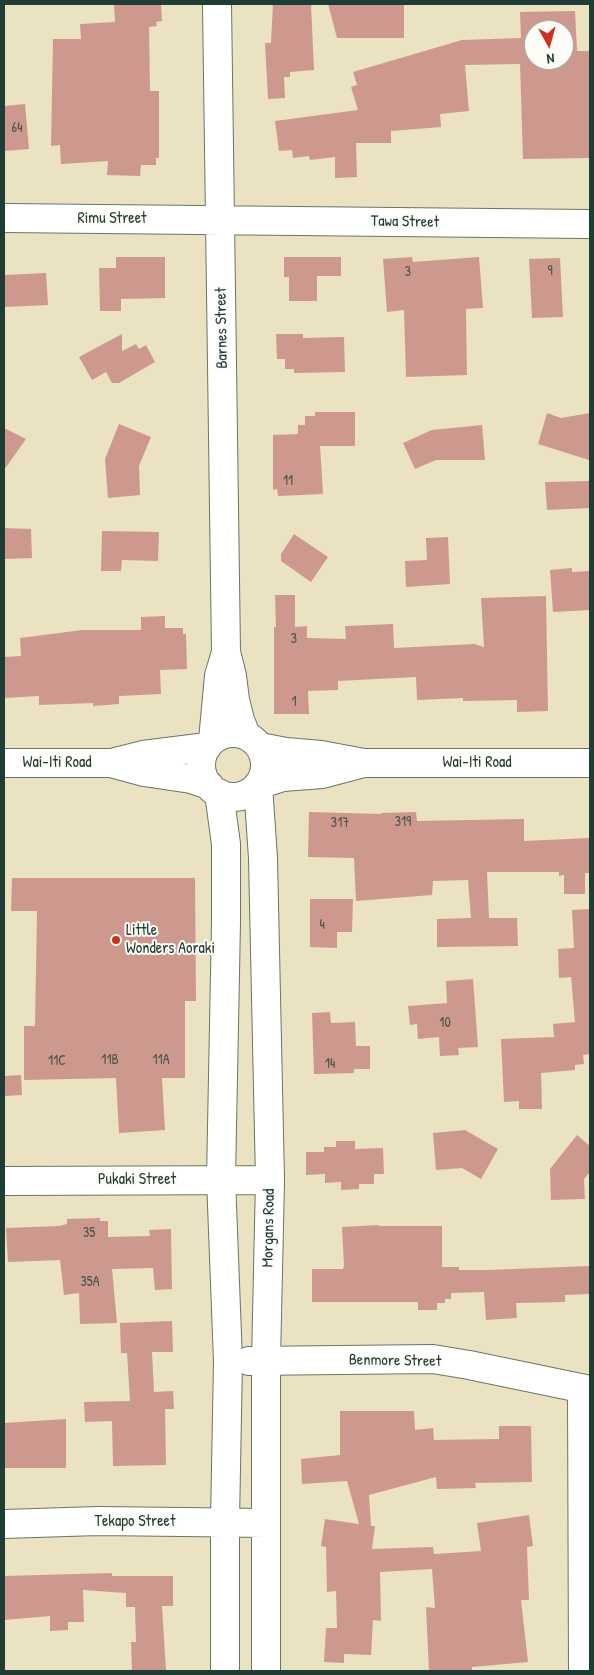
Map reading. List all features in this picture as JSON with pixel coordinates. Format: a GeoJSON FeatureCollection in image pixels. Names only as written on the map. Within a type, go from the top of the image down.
{"type":"FeatureCollection","features":[{"type":"Feature","properties":{"kind":"street","name":"Barnes Street"},"geometry":{"type":"LineString","coordinates":[[217,4],[226,652],[238,714],[253,741]]}},
{"type":"Feature","properties":{"kind":"street","name":"Rimu Street"},"geometry":{"type":"LineString","coordinates":[[4,218],[220,219]]}},
{"type":"Feature","properties":{"kind":"street","name":"Tawa Street"},"geometry":{"type":"LineString","coordinates":[[220,219],[590,224]]}},
{"type":"Feature","properties":{"kind":"street","name":"Barnes Street"},"geometry":{"type":"LineString","coordinates":[[210,743],[219,676],[226,652]]}},
{"type":"Feature","properties":{"kind":"street"},"geometry":{"type":"LineString","coordinates":[[229,733],[253,741],[266,764],[264,775],[250,792],[240,796],[229,796],[214,789],[203,776],[202,756],[210,743],[220,735],[229,733]]}},
{"type":"Feature","properties":{"kind":"street","name":"Wai-Iti Road"},"geometry":{"type":"LineString","coordinates":[[253,741],[286,752],[321,755],[364,763],[590,762]]}},
{"type":"Feature","properties":{"kind":"street","name":"Wai-Iti Road"},"geometry":{"type":"LineString","coordinates":[[4,763],[111,763],[143,755],[210,743]]}},
{"type":"Feature","properties":{"kind":"street","name":"Wai-Iti Road"},"geometry":{"type":"LineString","coordinates":[[111,763],[144,772],[191,780],[214,789]]}},
{"type":"Feature","properties":{"kind":"street","name":"Wai-Iti Road"},"geometry":{"type":"LineString","coordinates":[[258,784],[283,777],[322,774],[364,763]]}},
{"type":"Feature","properties":{"kind":"street","name":"Morgans Road"},"geometry":{"type":"LineString","coordinates":[[258,784],[263,858],[270,1180],[266,1361],[266,1671]]}},
{"type":"Feature","properties":{"kind":"street"},"geometry":{"type":"LineString","coordinates":[[214,789],[226,844],[221,1180],[228,1361],[225,1671]]}},
{"type":"Feature","properties":{"kind":"street","name":"Pukaki Street"},"geometry":{"type":"LineString","coordinates":[[4,1181],[270,1180]]}},
{"type":"Feature","properties":{"kind":"street","name":"Benmore Street"},"geometry":{"type":"LineString","coordinates":[[228,1361],[433,1359],[586,1390]]}},
{"type":"Feature","properties":{"kind":"street"},"geometry":{"type":"LineString","coordinates":[[583,1671],[586,1390]]}},
{"type":"Feature","properties":{"kind":"street","name":"Tekapo Street"},"geometry":{"type":"LineString","coordinates":[[4,1524],[98,1521],[266,1523]]}},
{"type":"Feature","properties":{"kind":"building"},"geometry":{"type":"Polygon","coordinates":[[[114,4],[161,4],[162,21],[156,22],[157,26],[149,27],[150,91],[159,91],[159,158],[156,158],[156,165],[141,165],[140,176],[107,175],[108,161],[61,164],[60,145],[51,146],[53,39],[81,39],[80,24],[115,22],[114,4]]]}},
{"type":"Feature","properties":{"kind":"building"},"geometry":{"type":"Polygon","coordinates":[[[273,4],[311,4],[314,70],[290,72],[290,77],[284,77],[285,98],[268,99],[265,43],[271,43],[273,4]]]}},
{"type":"Feature","properties":{"kind":"building"},"geometry":{"type":"Polygon","coordinates":[[[328,4],[404,4],[404,38],[337,38],[328,4]]]}},
{"type":"Feature","properties":{"kind":"building"},"geometry":{"type":"Polygon","coordinates":[[[575,11],[577,51],[590,51],[590,158],[523,159],[520,64],[465,65],[469,111],[440,114],[441,127],[391,131],[391,143],[356,143],[357,177],[335,178],[335,157],[310,160],[309,156],[293,158],[292,150],[279,151],[275,121],[358,110],[351,87],[357,85],[353,72],[462,40],[521,38],[520,12],[575,11]]]}},
{"type":"Feature","properties":{"kind":"building"},"geometry":{"type":"Polygon","coordinates":[[[25,104],[29,149],[4,151],[4,106],[25,104]]]}},
{"type":"Feature","properties":{"kind":"building"},"geometry":{"type":"Polygon","coordinates":[[[116,257],[165,257],[165,298],[121,299],[121,311],[100,311],[99,268],[116,268],[116,257]]]}},
{"type":"Feature","properties":{"kind":"building"},"geometry":{"type":"Polygon","coordinates":[[[284,257],[341,257],[341,276],[317,276],[317,301],[289,301],[289,277],[284,277],[284,257]]]}},
{"type":"Feature","properties":{"kind":"building"},"geometry":{"type":"Polygon","coordinates":[[[412,257],[413,262],[479,257],[483,308],[466,309],[467,375],[406,377],[404,310],[387,312],[383,259],[412,257]]]}},
{"type":"Feature","properties":{"kind":"building"},"geometry":{"type":"Polygon","coordinates":[[[560,258],[563,317],[532,318],[529,259],[560,258]]]}},
{"type":"Feature","properties":{"kind":"building"},"geometry":{"type":"Polygon","coordinates":[[[46,273],[48,305],[4,307],[4,275],[46,273]]]}},
{"type":"Feature","properties":{"kind":"building"},"geometry":{"type":"Polygon","coordinates":[[[122,334],[122,351],[136,344],[139,349],[146,345],[155,362],[119,383],[112,383],[106,372],[92,380],[79,357],[122,334]]]}},
{"type":"Feature","properties":{"kind":"building"},"geometry":{"type":"Polygon","coordinates":[[[276,334],[303,334],[303,338],[344,337],[345,372],[294,373],[294,369],[285,369],[285,359],[277,359],[276,334]]]}},
{"type":"Feature","properties":{"kind":"building"},"geometry":{"type":"Polygon","coordinates":[[[315,412],[355,412],[355,446],[320,446],[323,494],[278,496],[277,489],[273,490],[273,435],[298,434],[298,425],[305,425],[305,416],[315,416],[315,412]]]}},
{"type":"Feature","properties":{"kind":"building"},"geometry":{"type":"Polygon","coordinates":[[[547,413],[561,418],[590,413],[589,460],[538,444],[547,413]]]}},
{"type":"Feature","properties":{"kind":"building"},"geometry":{"type":"Polygon","coordinates":[[[119,424],[151,437],[139,466],[140,495],[108,498],[105,459],[119,424]]]}},
{"type":"Feature","properties":{"kind":"building"},"geometry":{"type":"Polygon","coordinates":[[[482,425],[485,460],[436,460],[415,469],[403,443],[432,430],[482,425]]]}},
{"type":"Feature","properties":{"kind":"building"},"geometry":{"type":"Polygon","coordinates":[[[4,428],[26,439],[4,470],[4,428]]]}},
{"type":"Feature","properties":{"kind":"building"},"geometry":{"type":"Polygon","coordinates":[[[590,481],[590,508],[547,510],[545,482],[590,481]]]}},
{"type":"Feature","properties":{"kind":"building"},"geometry":{"type":"Polygon","coordinates":[[[4,528],[31,529],[32,558],[4,559],[4,528]]]}},
{"type":"Feature","properties":{"kind":"building"},"geometry":{"type":"Polygon","coordinates":[[[102,531],[159,532],[158,561],[122,560],[121,571],[101,571],[102,531]]]}},
{"type":"Feature","properties":{"kind":"building"},"geometry":{"type":"Polygon","coordinates":[[[294,534],[328,557],[311,582],[281,561],[281,554],[294,534]]]}},
{"type":"Feature","properties":{"kind":"building"},"geometry":{"type":"Polygon","coordinates":[[[448,537],[450,584],[406,587],[405,561],[427,560],[426,538],[448,537]]]}},
{"type":"Feature","properties":{"kind":"building"},"geometry":{"type":"Polygon","coordinates":[[[572,568],[572,572],[590,571],[590,610],[553,612],[550,570],[572,568]]]}},
{"type":"Feature","properties":{"kind":"building"},"geometry":{"type":"Polygon","coordinates":[[[275,595],[295,595],[295,627],[307,626],[307,638],[346,639],[345,626],[393,624],[394,648],[474,644],[484,647],[481,598],[546,596],[548,711],[517,712],[517,700],[463,701],[463,698],[417,700],[416,677],[338,681],[338,690],[308,691],[309,714],[274,714],[275,595]]]}},
{"type":"Feature","properties":{"kind":"building"},"geometry":{"type":"Polygon","coordinates":[[[165,616],[165,628],[183,628],[183,634],[186,634],[187,669],[160,670],[161,694],[119,696],[119,704],[93,706],[93,703],[39,705],[39,696],[4,698],[4,657],[21,656],[20,638],[82,630],[141,630],[141,617],[165,616]]]}},
{"type":"Feature","properties":{"kind":"building"},"geometry":{"type":"Polygon","coordinates":[[[309,812],[381,814],[416,812],[417,821],[524,819],[524,841],[590,838],[590,873],[585,873],[585,894],[564,894],[564,875],[559,876],[559,872],[487,872],[489,918],[517,918],[518,946],[437,947],[437,919],[471,918],[468,880],[433,881],[432,895],[356,901],[354,858],[308,857],[309,812]]]}},
{"type":"Feature","properties":{"kind":"building"},"geometry":{"type":"Polygon","coordinates":[[[12,878],[195,878],[196,1001],[185,1001],[185,1078],[162,1078],[165,1130],[119,1133],[116,1078],[24,1080],[24,1026],[35,1026],[37,911],[11,911],[12,878]]]}},
{"type":"Feature","properties":{"kind":"building"},"geometry":{"type":"Polygon","coordinates":[[[310,899],[353,899],[352,932],[337,932],[337,948],[310,947],[310,899]]]}},
{"type":"Feature","properties":{"kind":"building"},"geometry":{"type":"Polygon","coordinates":[[[590,909],[590,1054],[583,1055],[584,1064],[575,1065],[575,1070],[541,1073],[542,1109],[519,1109],[519,1101],[504,1102],[501,1039],[554,1037],[553,1024],[575,1022],[571,977],[559,978],[558,949],[574,948],[572,910],[590,909]]]}},
{"type":"Feature","properties":{"kind":"building"},"geometry":{"type":"Polygon","coordinates":[[[473,979],[478,1047],[458,1048],[459,1055],[440,1056],[439,1037],[418,1039],[417,1024],[410,1025],[408,1006],[447,1003],[446,981],[473,979]]]}},
{"type":"Feature","properties":{"kind":"building"},"geometry":{"type":"Polygon","coordinates":[[[330,1012],[331,1023],[355,1022],[356,1046],[370,1046],[370,1069],[354,1069],[354,1073],[314,1074],[312,1013],[330,1012]]]}},
{"type":"Feature","properties":{"kind":"building"},"geometry":{"type":"Polygon","coordinates":[[[21,1075],[22,1095],[4,1096],[4,1076],[21,1075]]]}},
{"type":"Feature","properties":{"kind":"building"},"geometry":{"type":"Polygon","coordinates":[[[465,1130],[498,1149],[481,1179],[462,1168],[436,1170],[433,1133],[465,1130]]]}},
{"type":"Feature","properties":{"kind":"building"},"geometry":{"type":"Polygon","coordinates":[[[577,1135],[590,1146],[590,1172],[584,1179],[585,1199],[551,1200],[550,1169],[577,1135]]]}},
{"type":"Feature","properties":{"kind":"building"},"geometry":{"type":"Polygon","coordinates":[[[336,1141],[355,1141],[355,1149],[383,1148],[384,1174],[374,1174],[374,1184],[359,1184],[359,1189],[341,1190],[341,1182],[325,1183],[325,1174],[306,1175],[306,1152],[324,1152],[324,1147],[336,1147],[336,1141]]]}},
{"type":"Feature","properties":{"kind":"building"},"geometry":{"type":"Polygon","coordinates":[[[100,1218],[100,1221],[108,1221],[108,1237],[150,1236],[149,1230],[171,1229],[172,1289],[155,1290],[153,1268],[112,1269],[117,1323],[80,1324],[79,1293],[64,1295],[60,1260],[8,1262],[6,1228],[59,1226],[67,1224],[67,1219],[100,1218]]]}},
{"type":"Feature","properties":{"kind":"building"},"geometry":{"type":"Polygon","coordinates":[[[378,1225],[442,1226],[442,1267],[459,1267],[459,1270],[488,1270],[590,1266],[590,1294],[565,1295],[565,1302],[516,1303],[517,1318],[486,1320],[484,1292],[451,1293],[451,1299],[445,1299],[445,1303],[437,1303],[437,1310],[418,1310],[418,1302],[312,1302],[312,1269],[343,1269],[342,1227],[378,1225]]]}},
{"type":"Feature","properties":{"kind":"building"},"geometry":{"type":"Polygon","coordinates":[[[172,1321],[173,1352],[152,1352],[154,1392],[173,1391],[174,1409],[165,1409],[166,1465],[113,1466],[112,1421],[85,1422],[84,1402],[130,1401],[127,1353],[121,1353],[120,1323],[172,1321]]]}},
{"type":"Feature","properties":{"kind":"building"},"geometry":{"type":"Polygon","coordinates":[[[340,1411],[414,1411],[415,1430],[433,1428],[434,1440],[499,1439],[499,1426],[531,1426],[532,1482],[475,1483],[476,1488],[437,1489],[436,1477],[369,1495],[371,1526],[375,1526],[372,1549],[433,1547],[434,1554],[481,1551],[477,1523],[529,1515],[533,1546],[527,1547],[529,1600],[521,1600],[528,1662],[472,1667],[472,1671],[429,1671],[426,1607],[435,1608],[432,1569],[380,1572],[381,1621],[373,1620],[371,1655],[344,1654],[344,1663],[324,1662],[326,1628],[337,1628],[336,1591],[327,1592],[326,1547],[321,1546],[325,1519],[359,1524],[347,1481],[302,1484],[301,1459],[340,1455],[340,1411]]]}},
{"type":"Feature","properties":{"kind":"building"},"geometry":{"type":"Polygon","coordinates":[[[66,1419],[66,1468],[4,1468],[4,1423],[66,1419]]]}},
{"type":"Feature","properties":{"kind":"building"},"geometry":{"type":"Polygon","coordinates":[[[112,1573],[112,1576],[173,1576],[173,1606],[162,1606],[166,1671],[132,1671],[131,1642],[136,1642],[135,1607],[126,1607],[126,1593],[83,1590],[84,1622],[68,1622],[68,1630],[50,1631],[50,1616],[4,1620],[4,1576],[112,1573]]]}},
{"type":"Feature","properties":{"kind":"place","name":"Little Wonders Aoraki"},"geometry":{"type":"Point","coordinates":[116,940]}}]}
